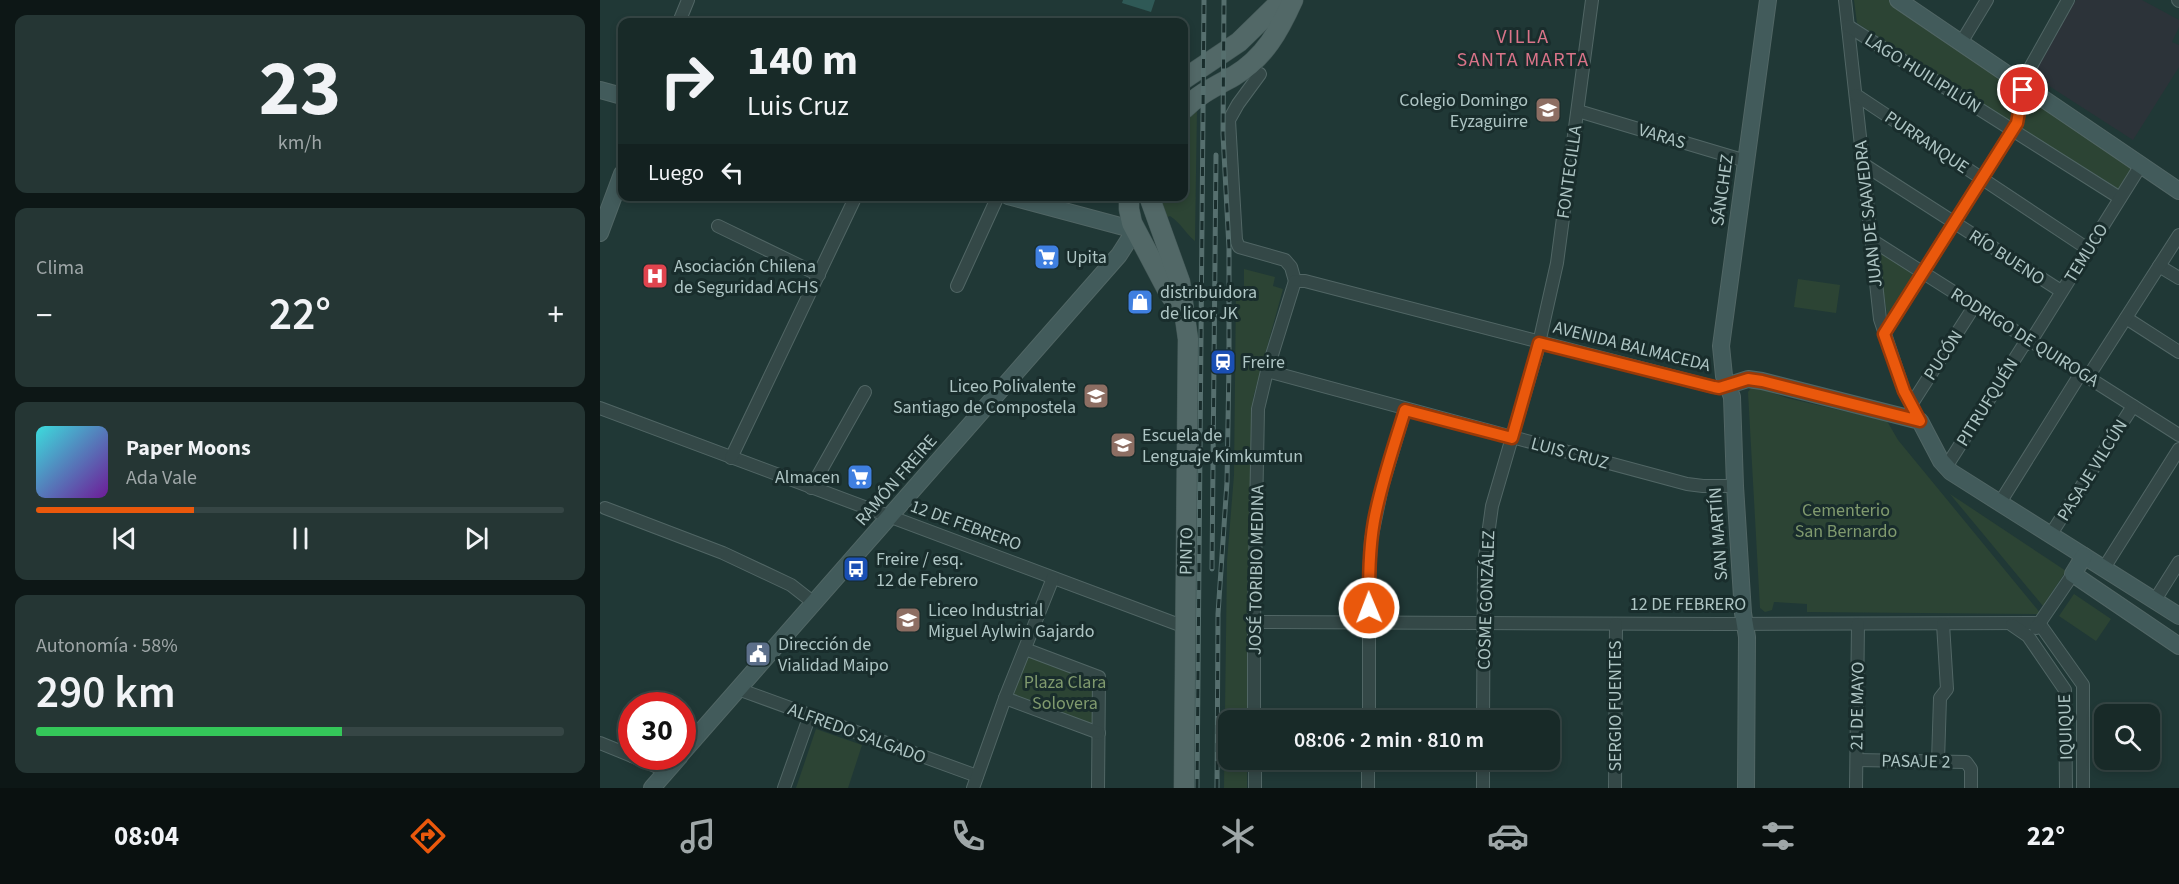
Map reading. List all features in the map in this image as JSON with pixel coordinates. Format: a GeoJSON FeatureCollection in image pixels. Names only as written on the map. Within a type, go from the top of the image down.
{"type":"FeatureCollection","features":[{"type":"Feature","properties":{"kind":"main road"},"geometry":{"type":"LineString","coordinates":[[1188,76],[1239,42],[1282,0]]}},
{"type":"Feature","properties":{"kind":"main road"},"geometry":{"type":"LineString","coordinates":[[1188,91],[1243,54],[1265,33],[1291,0]]}},
{"type":"Feature","properties":{"kind":"main road"},"geometry":{"type":"LineString","coordinates":[[1188,106],[1207,90],[1242,70],[1263,53],[1275,38],[1291,0]]}},
{"type":"Feature","properties":{"kind":"main road","name":"PINTO"},"geometry":{"type":"LineString","coordinates":[[1129,201],[1129,216],[1135,230],[1169,293],[1184,315]]}},
{"type":"Feature","properties":{"kind":"main road"},"geometry":{"type":"LineString","coordinates":[[1135,230],[1146,201]]}},
{"type":"Feature","properties":{"kind":"main road","name":"PINTO"},"geometry":{"type":"LineString","coordinates":[[1149,201],[1177,272],[1189,347],[1184,788]]}},
{"type":"Feature","properties":{"kind":"street"},"geometry":{"type":"LineString","coordinates":[[681,18],[688,0]]}},
{"type":"Feature","properties":{"kind":"street","name":"FONTECILLA"},"geometry":{"type":"LineString","coordinates":[[1539,343],[1557,263],[1592,0]]}},
{"type":"Feature","properties":{"kind":"street","name":"SÁNCHEZ"},"geometry":{"type":"LineString","coordinates":[[1729,385],[1722,364],[1721,346],[1768,0]]}},
{"type":"Feature","properties":{"kind":"street","name":"JUAN DE SAAVEDRA"},"geometry":{"type":"LineString","coordinates":[[1845,0],[1880,319],[1911,405],[1920,421]]}},
{"type":"Feature","properties":{"kind":"street"},"geometry":{"type":"LineString","coordinates":[[1961,43],[1987,0]]}},
{"type":"Feature","properties":{"kind":"street"},"geometry":{"type":"LineString","coordinates":[[1884,334],[2017,123],[2023,90],[2021,84],[2068,0]]}},
{"type":"Feature","properties":{"kind":"street"},"geometry":{"type":"LineString","coordinates":[[1907,3],[1961,43],[2179,191]]}},
{"type":"Feature","properties":{"kind":"street","name":"LAGO HUILIPILÚN"},"geometry":{"type":"LineString","coordinates":[[1848,26],[2120,198]]}},
{"type":"Feature","properties":{"kind":"street"},"geometry":{"type":"LineString","coordinates":[[1260,74],[1229,120],[1236,240],[1239,247],[1285,260],[1291,267],[1295,281]]}},
{"type":"Feature","properties":{"kind":"street"},"geometry":{"type":"LineString","coordinates":[[600,90],[618,95]]}},
{"type":"Feature","properties":{"kind":"street","name":"PURRANQUE"},"geometry":{"type":"LineString","coordinates":[[1856,95],[2088,249]]}},
{"type":"Feature","properties":{"kind":"street","name":"VARAS"},"geometry":{"type":"LineString","coordinates":[[1578,111],[1746,161]]}},
{"type":"Feature","properties":{"kind":"street","name":"RÍO BUENO"},"geometry":{"type":"LineString","coordinates":[[1863,164],[2061,291]]}},
{"type":"Feature","properties":{"kind":"street","name":"TEMUCO"},"geometry":{"type":"LineString","coordinates":[[2031,340],[2141,165]]}},
{"type":"Feature","properties":{"kind":"street"},"geometry":{"type":"LineString","coordinates":[[600,233],[618,185]]}},
{"type":"Feature","properties":{"kind":"street"},"geometry":{"type":"LineString","coordinates":[[731,458],[854,201]]}},
{"type":"Feature","properties":{"kind":"street"},"geometry":{"type":"LineString","coordinates":[[957,286],[996,201]]}},
{"type":"Feature","properties":{"kind":"street"},"geometry":{"type":"LineString","coordinates":[[1027,201],[1135,230]]}},
{"type":"Feature","properties":{"kind":"street"},"geometry":{"type":"LineString","coordinates":[[718,226],[819,274]]}},
{"type":"Feature","properties":{"kind":"street","name":"RAMÓN FREIRE"},"geometry":{"type":"LineString","coordinates":[[696,737],[1119,255],[1135,230]]}},
{"type":"Feature","properties":{"kind":"street"},"geometry":{"type":"LineString","coordinates":[[2001,501],[2126,318],[2179,235]]}},
{"type":"Feature","properties":{"kind":"street","name":"RODRIGO DE QUIROGA"},"geometry":{"type":"LineString","coordinates":[[1870,239],[2179,435]]}},
{"type":"Feature","properties":{"kind":"street"},"geometry":{"type":"LineString","coordinates":[[2159,266],[2179,279]]}},
{"type":"Feature","properties":{"kind":"street","name":"AVENIDA BALMACEDA"},"geometry":{"type":"LineString","coordinates":[[1295,281],[1305,281],[1714,387],[1719,388],[1748,379],[1762,381],[1920,421]]}},
{"type":"Feature","properties":{"kind":"street","name":"JOSÉ TORIBIO MEDINA"},"geometry":{"type":"LineString","coordinates":[[1254,710],[1258,409],[1267,371],[1295,281]]}},
{"type":"Feature","properties":{"kind":"street","name":"PUCÓN"},"geometry":{"type":"LineString","coordinates":[[1911,405],[1975,305]]}},
{"type":"Feature","properties":{"kind":"street"},"geometry":{"type":"LineString","coordinates":[[2126,318],[2179,352]]}},
{"type":"Feature","properties":{"kind":"street","name":"PITRUFQUÉN"},"geometry":{"type":"LineString","coordinates":[[1946,467],[2023,346],[2031,340]]}},
{"type":"Feature","properties":{"kind":"street","name":"COSME GONZÁLEZ"},"geometry":{"type":"LineString","coordinates":[[1483,710],[1486,538],[1492,506],[1539,343]]}},
{"type":"Feature","properties":{"kind":"street","name":"LUIS CRUZ"},"geometry":{"type":"LineString","coordinates":[[1267,371],[1405,410],[1687,484],[1735,486]]}},
{"type":"Feature","properties":{"kind":"street","name":"SAN MARTÍN"},"geometry":{"type":"LineString","coordinates":[[1729,385],[1732,397],[1735,486],[1747,637],[1746,788]]}},
{"type":"Feature","properties":{"kind":"street"},"geometry":{"type":"LineString","coordinates":[[811,488],[865,392]]}},
{"type":"Feature","properties":{"kind":"street","name":"PASAJE VILCÚN"},"geometry":{"type":"LineString","coordinates":[[2052,534],[2133,406]]}},
{"type":"Feature","properties":{"kind":"street","name":"12 DE FEBRERO"},"geometry":{"type":"LineString","coordinates":[[600,408],[1185,627]]}},
{"type":"Feature","properties":{"kind":"street"},"geometry":{"type":"LineString","coordinates":[[1369,710],[1370,558],[1374,522],[1405,410]]}},
{"type":"Feature","properties":{"kind":"street"},"geometry":{"type":"LineString","coordinates":[[1920,421],[1946,467],[2179,616]]}},
{"type":"Feature","properties":{"kind":"street"},"geometry":{"type":"LineString","coordinates":[[2104,568],[2179,449]]}},
{"type":"Feature","properties":{"kind":"street"},"geometry":{"type":"LineString","coordinates":[[605,508],[723,553],[791,585],[814,603]]}},
{"type":"Feature","properties":{"kind":"street"},"geometry":{"type":"LineString","coordinates":[[2032,641],[2039,624],[2084,555]]}},
{"type":"Feature","properties":{"kind":"street"},"geometry":{"type":"LineString","coordinates":[[2155,600],[2179,562]]}},
{"type":"Feature","properties":{"kind":"street"},"geometry":{"type":"LineString","coordinates":[[2073,574],[2179,646]]}},
{"type":"Feature","properties":{"kind":"street"},"geometry":{"type":"LineString","coordinates":[[975,782],[1005,698],[1053,578]]}},
{"type":"Feature","properties":{"kind":"street","name":"12 DE FEBRERO"},"geometry":{"type":"LineString","coordinates":[[1254,622],[2039,624]]}},
{"type":"Feature","properties":{"kind":"street","name":"SERGIO FUENTES"},"geometry":{"type":"LineString","coordinates":[[1614,788],[1616,624]]}},
{"type":"Feature","properties":{"kind":"street","name":"21 DE MAYO"},"geometry":{"type":"LineString","coordinates":[[1856,788],[1858,624]]}},
{"type":"Feature","properties":{"kind":"street"},"geometry":{"type":"LineString","coordinates":[[1938,761],[1940,698],[1947,689],[1943,624]]}},
{"type":"Feature","properties":{"kind":"street","name":"IQUIQUE"},"geometry":{"type":"LineString","coordinates":[[2011,624],[2024,632],[2032,641],[2061,682],[2066,693],[2066,788]]}},
{"type":"Feature","properties":{"kind":"street"},"geometry":{"type":"LineString","coordinates":[[2039,624],[2083,685],[2084,788]]}},
{"type":"Feature","properties":{"kind":"street"},"geometry":{"type":"LineString","coordinates":[[1025,649],[1099,677],[1098,788]]}},
{"type":"Feature","properties":{"kind":"street","name":"ALFREDO SALGADO"},"geometry":{"type":"LineString","coordinates":[[738,689],[810,715],[975,782]]}},
{"type":"Feature","properties":{"kind":"street"},"geometry":{"type":"LineString","coordinates":[[1005,698],[1099,733]]}},
{"type":"Feature","properties":{"kind":"street"},"geometry":{"type":"LineString","coordinates":[[784,788],[810,715]]}},
{"type":"Feature","properties":{"kind":"street"},"geometry":{"type":"LineString","coordinates":[[600,742],[618,750]]}},
{"type":"Feature","properties":{"kind":"street","name":"PASAJE 2"},"geometry":{"type":"LineString","coordinates":[[1857,760],[1966,762],[1971,769],[1971,788]]}},
{"type":"Feature","properties":{"kind":"street"},"geometry":{"type":"LineString","coordinates":[[1254,770],[1255,788]]}},
{"type":"Feature","properties":{"kind":"street"},"geometry":{"type":"LineString","coordinates":[[1368,770],[1368,788]]}},
{"type":"Feature","properties":{"kind":"street"},"geometry":{"type":"LineString","coordinates":[[1483,770],[1483,788]]}},
{"type":"Feature","properties":{"kind":"street","name":"RAMÓN FREIRE"},"geometry":{"type":"LineString","coordinates":[[652,788],[667,771]]}},
{"type":"Feature","properties":{"kind":"shaded area"},"geometry":{"type":"Polygon","coordinates":[[[2076,0],[2142,0],[2179,20],[2179,27],[2172,42],[2179,45],[2179,67],[2133,140],[2032,75],[2076,0]]]}},
{"type":"Feature","properties":{"kind":"green space"},"geometry":{"type":"Polygon","coordinates":[[[1854,0],[1892,0],[2019,86],[2014,120],[2010,122],[1857,23],[1854,0]]]}},
{"type":"Feature","properties":{"kind":"green space"},"geometry":{"type":"Polygon","coordinates":[[[2028,96],[2134,169],[2120,190],[2019,127],[2028,96]]]}},
{"type":"Feature","properties":{"kind":"green space"},"geometry":{"type":"Polygon","coordinates":[[[1197,105],[1195,241],[1174,219],[1170,216],[1165,218],[1160,201],[1188,201],[1188,113],[1197,105]]]}},
{"type":"Feature","properties":{"kind":"green space"},"geometry":{"type":"Polygon","coordinates":[[[1876,247],[1915,273],[1888,319],[1876,247]]]}},
{"type":"Feature","properties":{"kind":"green space"},"geometry":{"type":"Polygon","coordinates":[[[1244,269],[1275,277],[1273,286],[1283,289],[1253,398],[1247,710],[1225,710],[1227,561],[1234,475],[1236,288],[1244,288],[1244,269]]]}},
{"type":"Feature","properties":{"kind":"green space"},"geometry":{"type":"Polygon","coordinates":[[[1798,279],[1840,285],[1836,313],[1794,307],[1798,279]]]}},
{"type":"Feature","properties":{"kind":"green space","name":"Cementerio San Bernardo"},"geometry":{"type":"Polygon","coordinates":[[[1756,387],[1787,398],[1887,421],[1898,440],[2041,614],[1807,612],[1807,604],[1774,602],[1772,610],[1765,612],[1760,608],[1748,392],[1751,388],[1756,387]]]}},
{"type":"Feature","properties":{"kind":"green space"},"geometry":{"type":"Polygon","coordinates":[[[1950,494],[2066,571],[2043,606],[1950,494]]]}},
{"type":"Feature","properties":{"kind":"green space"},"geometry":{"type":"Polygon","coordinates":[[[2074,594],[2111,619],[2096,641],[2059,616],[2074,594]]]}},
{"type":"Feature","properties":{"kind":"green space","name":"Plaza Clara Solovera"},"geometry":{"type":"Polygon","coordinates":[[[1028,652],[1095,676],[1094,730],[1010,699],[1028,652]]]}},
{"type":"Feature","properties":{"kind":"green space"},"geometry":{"type":"Polygon","coordinates":[[[816,729],[862,745],[848,788],[796,788],[816,729]]]}},
{"type":"Feature","properties":{"kind":"green space"},"geometry":{"type":"Polygon","coordinates":[[[1224,770],[1247,770],[1247,788],[1224,788],[1224,770]]]}},
{"type":"Feature","properties":{"kind":"water"},"geometry":{"type":"Polygon","coordinates":[[[1123,0],[1155,0],[1151,12],[1122,3],[1123,0]]]}},
{"type":"Feature","properties":{"kind":"railway"},"geometry":{"type":"LineString","coordinates":[[1197,788],[1204,0]]}},
{"type":"Feature","properties":{"kind":"railway"},"geometry":{"type":"LineString","coordinates":[[1217,788],[1218,614],[1227,482],[1229,364],[1229,248],[1223,134],[1224,0]]}},
{"type":"Feature","properties":{"kind":"railway"},"geometry":{"type":"LineString","coordinates":[[1212,569],[1216,155]]}},
{"type":"Feature","properties":{"kind":"place","name":"Colegio Domingo Eyzaguirre"},"geometry":{"type":"Point","coordinates":[1548,110]}},
{"type":"Feature","properties":{"kind":"place","name":"Upita"},"geometry":{"type":"Point","coordinates":[1047,257]}},
{"type":"Feature","properties":{"kind":"place","name":"Asociación Chilena de Seguridad ACHS"},"geometry":{"type":"Point","coordinates":[655,276]}},
{"type":"Feature","properties":{"kind":"place","name":"distribuidora de licor JK"},"geometry":{"type":"Point","coordinates":[1140,302]}},
{"type":"Feature","properties":{"kind":"place","name":"Freire"},"geometry":{"type":"Point","coordinates":[1223,362]}},
{"type":"Feature","properties":{"kind":"place","name":"Liceo Polivalente Santiago de Compostela"},"geometry":{"type":"Point","coordinates":[1096,396]}},
{"type":"Feature","properties":{"kind":"place","name":"Escuela de Lenguaje Kimkumtun"},"geometry":{"type":"Point","coordinates":[1123,445]}},
{"type":"Feature","properties":{"kind":"place","name":"Almacen"},"geometry":{"type":"Point","coordinates":[860,477]}},
{"type":"Feature","properties":{"kind":"place","name":"Freire / esq. 12 de Febrero"},"geometry":{"type":"Point","coordinates":[856,569]}},
{"type":"Feature","properties":{"kind":"place","name":"Liceo Industrial Miguel Aylwin Gajardo"},"geometry":{"type":"Point","coordinates":[908,620]}},
{"type":"Feature","properties":{"kind":"place","name":"Dirección de Vialidad Maipo"},"geometry":{"type":"Point","coordinates":[758,654]}},
{"type":"Feature","properties":{"kind":"district","name":"VILLA SANTA MARTA"},"geometry":{"type":"Point","coordinates":[1523,48]}},
{"type":"Feature","properties":{"kind":"route"},"geometry":{"type":"LineString","coordinates":[[1369,608],[1370,558],[1374,522],[1405,410],[1512,438],[1539,343],[1714,387],[1719,388],[1748,379],[1762,381],[1920,421],[1904,391],[1884,334],[2017,123],[2023,90]]}}]}
